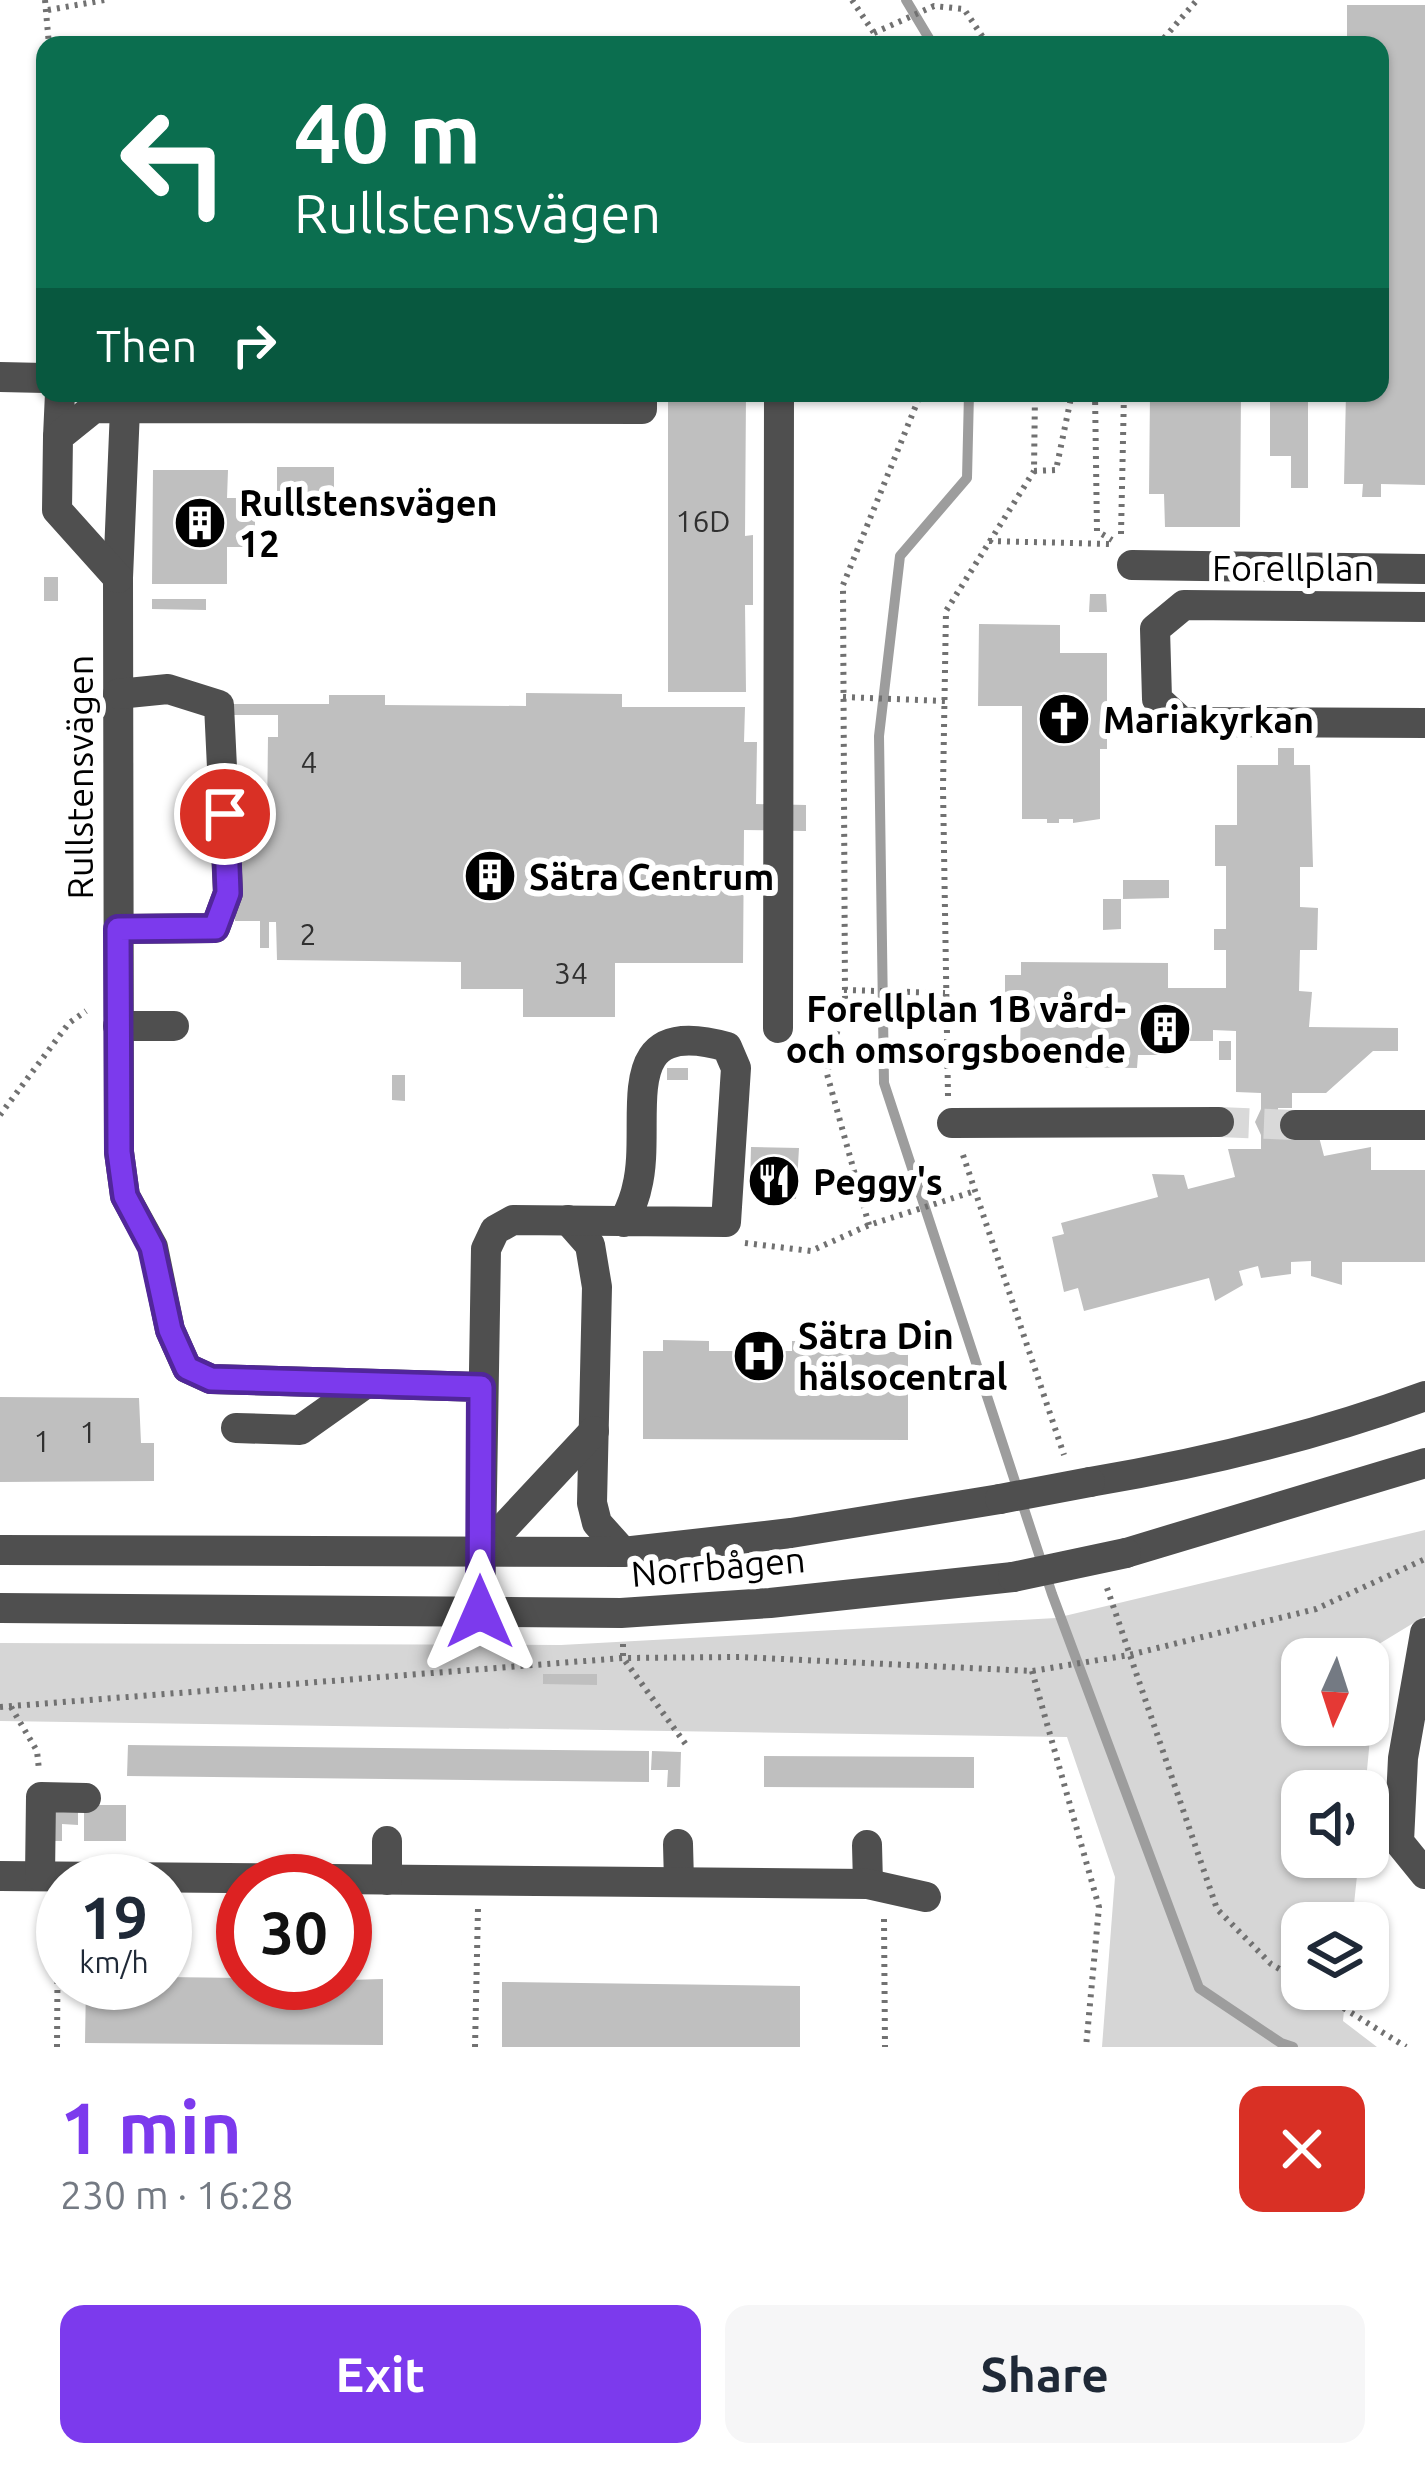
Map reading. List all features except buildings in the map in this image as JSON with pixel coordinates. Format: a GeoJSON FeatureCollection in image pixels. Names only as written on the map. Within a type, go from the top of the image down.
{"type":"FeatureCollection","features":[{"type":"Feature","properties":{"kind":"street"},"geometry":{"type":"LineString","coordinates":[[0,377],[36,378]]}},
{"type":"Feature","properties":{"kind":"street"},"geometry":{"type":"LineString","coordinates":[[60,402],[57,510],[118,578]]}},
{"type":"Feature","properties":{"kind":"street"},"geometry":{"type":"LineString","coordinates":[[58,437],[94,408],[194,422],[600,421],[642,409],[642,402]]}},
{"type":"Feature","properties":{"kind":"street"},"geometry":{"type":"LineString","coordinates":[[778,1028],[779,402]]}},
{"type":"Feature","properties":{"kind":"street","name":"Rullstensvägen"},"geometry":{"type":"LineString","coordinates":[[125,410],[118,578],[119,1152],[125,1196],[152,1247],[179,1326],[187,1368],[211,1379],[365,1384],[419,1375],[481,1387]]}},
{"type":"Feature","properties":{"kind":"street"},"geometry":{"type":"LineString","coordinates":[[1126,555],[1425,569]]}},
{"type":"Feature","properties":{"kind":"street","name":"Forellplan"},"geometry":{"type":"LineString","coordinates":[[1425,607],[1184,605],[1155,629],[1156,699],[1182,722],[1425,722]]}},
{"type":"Feature","properties":{"kind":"street"},"geometry":{"type":"LineString","coordinates":[[118,694],[168,688],[219,705],[228,893],[215,928],[118,929]]}},
{"type":"Feature","properties":{"kind":"street"},"geometry":{"type":"LineString","coordinates":[[118,1026],[174,1026]]}},
{"type":"Feature","properties":{"kind":"street"},"geometry":{"type":"LineString","coordinates":[[480,1612],[486,1249],[495,1230],[513,1220],[624,1222],[726,1222],[736,1068],[727,1047],[677,1039],[660,1046],[644,1072],[638,1186],[624,1222]]}},
{"type":"Feature","properties":{"kind":"street"},"geometry":{"type":"LineString","coordinates":[[952,1123],[1219,1122]]}},
{"type":"Feature","properties":{"kind":"street"},"geometry":{"type":"LineString","coordinates":[[1295,1125],[1425,1125]]}},
{"type":"Feature","properties":{"kind":"street"},"geometry":{"type":"LineString","coordinates":[[568,1220],[583,1232],[595,1262],[592,1503],[597,1523],[623,1552]]}},
{"type":"Feature","properties":{"kind":"street"},"geometry":{"type":"LineString","coordinates":[[236,1428],[300,1430],[365,1384]]}},
{"type":"Feature","properties":{"kind":"street","name":"Norrbågen"},"geometry":{"type":"LineString","coordinates":[[0,1550],[623,1552],[791,1533],[1178,1467],[1359,1420],[1425,1396]]}},
{"type":"Feature","properties":{"kind":"street"},"geometry":{"type":"LineString","coordinates":[[480,1553],[594,1431]]}},
{"type":"Feature","properties":{"kind":"street","name":"Norrbågen"},"geometry":{"type":"LineString","coordinates":[[0,1608],[621,1613],[770,1603],[1013,1576],[1126,1553],[1425,1463]]}},
{"type":"Feature","properties":{"kind":"street"},"geometry":{"type":"LineString","coordinates":[[1425,1634],[1403,1758],[1399,1842],[1425,1874]]}},
{"type":"Feature","properties":{"kind":"street"},"geometry":{"type":"LineString","coordinates":[[47,1854],[41,1797],[86,1798]]}},
{"type":"Feature","properties":{"kind":"street"},"geometry":{"type":"LineString","coordinates":[[387,1841],[387,1880]]}},
{"type":"Feature","properties":{"kind":"street"},"geometry":{"type":"LineString","coordinates":[[678,1844],[679,1882]]}},
{"type":"Feature","properties":{"kind":"street"},"geometry":{"type":"LineString","coordinates":[[867,1845],[876,1886]]}},
{"type":"Feature","properties":{"kind":"street"},"geometry":{"type":"LineString","coordinates":[[0,1876],[36,1877]]}},
{"type":"Feature","properties":{"kind":"street"},"geometry":{"type":"LineString","coordinates":[[192,1878],[876,1886],[926,1897]]}},
{"type":"Feature","properties":{"kind":"path"},"geometry":{"type":"LineString","coordinates":[[45,0],[49,36]]}},
{"type":"Feature","properties":{"kind":"path"},"geometry":{"type":"LineString","coordinates":[[48,10],[105,0]]}},
{"type":"Feature","properties":{"kind":"path"},"geometry":{"type":"LineString","coordinates":[[852,0],[876,36]]}},
{"type":"Feature","properties":{"kind":"path"},"geometry":{"type":"LineString","coordinates":[[1166,36],[1197,0]]}},
{"type":"Feature","properties":{"kind":"path"},"geometry":{"type":"LineString","coordinates":[[874,33],[934,6],[964,8],[982,36]]}},
{"type":"Feature","properties":{"kind":"path"},"geometry":{"type":"LineString","coordinates":[[869,1225],[827,1074],[844,990],[843,585],[918,402]]}},
{"type":"Feature","properties":{"kind":"path"},"geometry":{"type":"LineString","coordinates":[[1035,402],[1034,471],[946,610],[945,994],[952,1123],[1065,1456]]}},
{"type":"Feature","properties":{"kind":"path"},"geometry":{"type":"LineString","coordinates":[[1034,471],[1055,470],[1070,402]]}},
{"type":"Feature","properties":{"kind":"path"},"geometry":{"type":"LineString","coordinates":[[1095,402],[1097,531],[1126,555]]}},
{"type":"Feature","properties":{"kind":"path"},"geometry":{"type":"LineString","coordinates":[[1124,402],[1126,555]]}},
{"type":"Feature","properties":{"kind":"path"},"geometry":{"type":"LineString","coordinates":[[989,541],[1126,555]]}},
{"type":"Feature","properties":{"kind":"path"},"geometry":{"type":"LineString","coordinates":[[843,697],[944,700]]}},
{"type":"Feature","properties":{"kind":"path"},"geometry":{"type":"LineString","coordinates":[[0,1115],[69,1023],[119,989]]}},
{"type":"Feature","properties":{"kind":"path"},"geometry":{"type":"LineString","coordinates":[[844,990],[945,994]]}},
{"type":"Feature","properties":{"kind":"path"},"geometry":{"type":"LineString","coordinates":[[726,1222],[746,1246],[812,1251],[869,1225],[975,1191]]}},
{"type":"Feature","properties":{"kind":"path"},"geometry":{"type":"LineString","coordinates":[[0,1707],[623,1658],[740,1658],[1032,1671],[1129,1655],[1316,1609],[1425,1559]]}},
{"type":"Feature","properties":{"kind":"path"},"geometry":{"type":"LineString","coordinates":[[1106,1587],[1217,1909],[1281,1970]]}},
{"type":"Feature","properties":{"kind":"path"},"geometry":{"type":"LineString","coordinates":[[1032,1671],[1100,1907],[1086,2047]]}},
{"type":"Feature","properties":{"kind":"path"},"geometry":{"type":"LineString","coordinates":[[11,1707],[37,1751],[41,1797]]}},
{"type":"Feature","properties":{"kind":"path"},"geometry":{"type":"LineString","coordinates":[[475,2047],[479,1880]]}},
{"type":"Feature","properties":{"kind":"path"},"geometry":{"type":"LineString","coordinates":[[876,1886],[885,2047]]}},
{"type":"Feature","properties":{"kind":"path"},"geometry":{"type":"LineString","coordinates":[[55,2010],[57,2047]]}},
{"type":"Feature","properties":{"kind":"path"},"geometry":{"type":"LineString","coordinates":[[1347,2010],[1406,2047]]}},
{"type":"Feature","properties":{"kind":"shaded area"},"geometry":{"type":"Polygon","coordinates":[[[1425,1530],[1425,1616],[1389,1638],[1281,1638],[1281,1746],[1369,1746],[1367,1770],[1281,1770],[1281,1878],[1357,1878],[1354,1902],[1281,1902],[1281,2010],[1344,2010],[1343,2021],[1377,2047],[1102,2047],[1115,1877],[1067,1737],[0,1721],[0,1643],[561,1645],[1056,1618],[1425,1530]]]}},
{"type":"Feature","properties":{"kind":"waterway"},"geometry":{"type":"LineString","coordinates":[[906,0],[928,36]]}},
{"type":"Feature","properties":{"kind":"waterway"},"geometry":{"type":"LineString","coordinates":[[969,402],[967,478],[900,556],[879,736],[884,1083],[1052,1594],[1199,1988],[1293,2047]]}},
{"type":"Feature","properties":{"kind":"tunnel"},"geometry":{"type":"LineString","coordinates":[[1219,1122],[1295,1125]]}},
{"type":"Feature","properties":{"kind":"place","name":"Rullstensvägen 12"},"geometry":{"type":"Point","coordinates":[200,523]}},
{"type":"Feature","properties":{"kind":"place","name":"Mariakyrkan"},"geometry":{"type":"Point","coordinates":[1064,719]}},
{"type":"Feature","properties":{"kind":"place","name":"Sätra Centrum"},"geometry":{"type":"Point","coordinates":[490,876]}},
{"type":"Feature","properties":{"kind":"place","name":"Forellplan 1B vård- och omsorgsboende"},"geometry":{"type":"Point","coordinates":[1165,1029]}},
{"type":"Feature","properties":{"kind":"place","name":"Peggy's"},"geometry":{"type":"Point","coordinates":[774,1181]}},
{"type":"Feature","properties":{"kind":"place","name":"Sätra Din hälsocentral"},"geometry":{"type":"Point","coordinates":[759,1356]}},
{"type":"Feature","properties":{"kind":"route"},"geometry":{"type":"LineString","coordinates":[[225,814],[228,893],[215,928],[118,929],[119,1152],[125,1196],[152,1247],[170,1330],[193,1372],[211,1379],[481,1387],[480,1612]]}}]}
